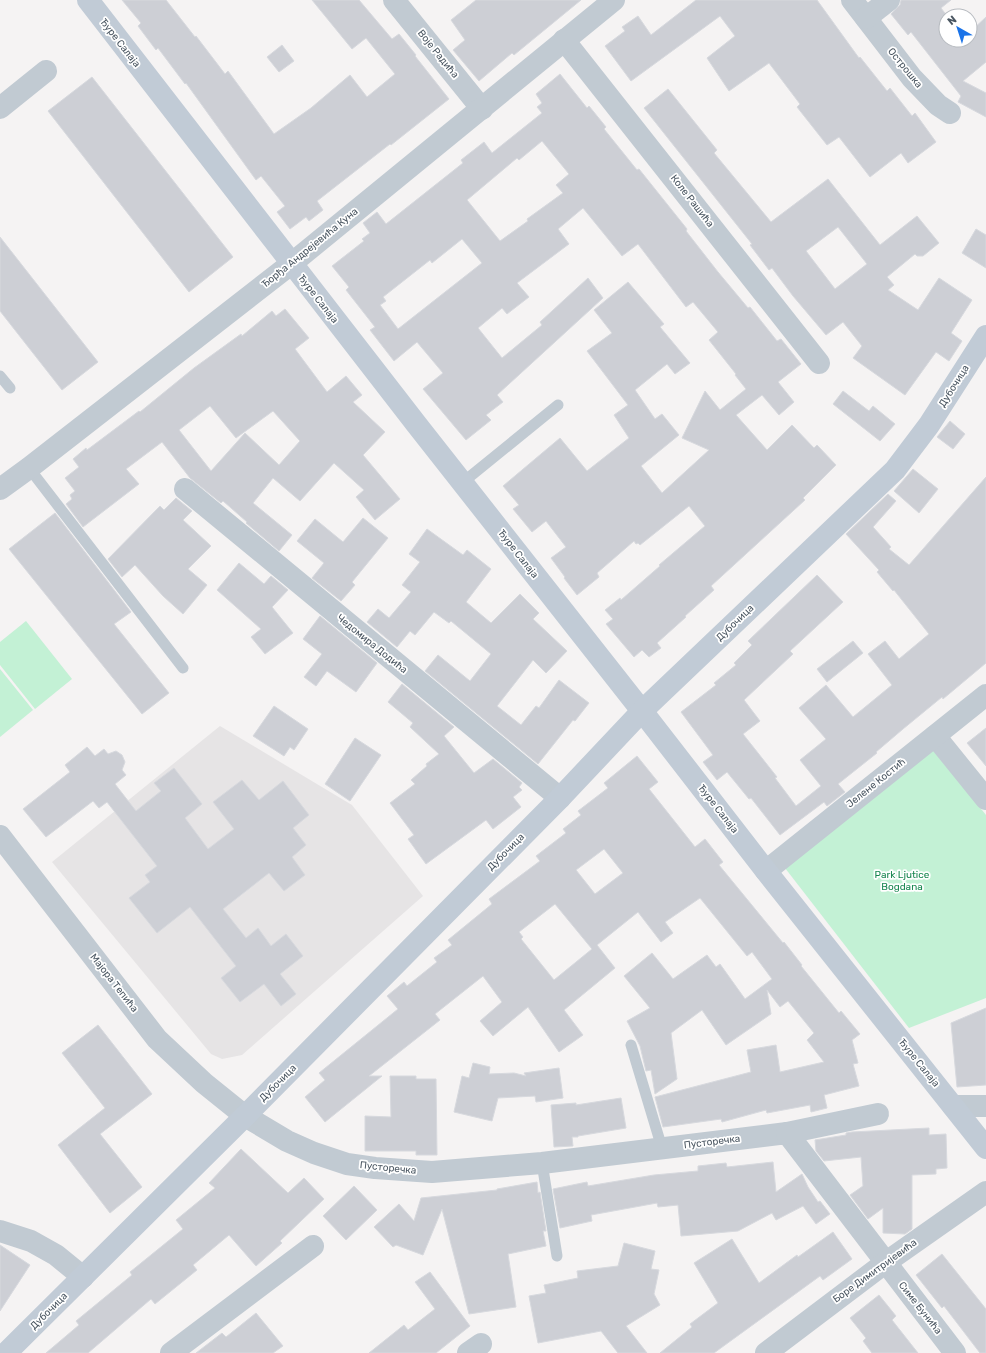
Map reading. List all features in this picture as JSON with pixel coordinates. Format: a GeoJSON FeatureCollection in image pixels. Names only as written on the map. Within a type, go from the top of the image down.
{"type":"FeatureCollection","features":[{"type":"Feature","properties":{"kind":"street","name":"Ђуре Салаја"},"geometry":{"type":"LineString","coordinates":[[88,0],[462,483],[766,871],[986,1148]]}},
{"type":"Feature","properties":{"kind":"street","name":"Воје Радића"},"geometry":{"type":"LineString","coordinates":[[394,0],[482,109]]}},
{"type":"Feature","properties":{"kind":"street","name":"Ђорђа Андрејевића Куна"},"geometry":{"type":"LineString","coordinates":[[0,489],[291,264],[614,0]]}},
{"type":"Feature","properties":{"kind":"street","name":"Острошка"},"geometry":{"type":"LineString","coordinates":[[852,0],[916,82],[938,105],[950,113]]}},
{"type":"Feature","properties":{"kind":"street"},"geometry":{"type":"LineString","coordinates":[[866,18],[889,0]]}},
{"type":"Feature","properties":{"kind":"street","name":"Коле Рашића"},"geometry":{"type":"LineString","coordinates":[[564,40],[820,363]]}},
{"type":"Feature","properties":{"kind":"street"},"geometry":{"type":"LineString","coordinates":[[0,108],[46,71]]}},
{"type":"Feature","properties":{"kind":"street","name":"Дубочица"},"geometry":{"type":"LineString","coordinates":[[6,1353],[245,1116],[560,798],[642,711],[895,470],[929,425],[986,336]]}},
{"type":"Feature","properties":{"kind":"street","name":"Чедомира Додића"},"geometry":{"type":"LineString","coordinates":[[185,489],[560,798]]}},
{"type":"Feature","properties":{"kind":"street","name":"Јелене Костић"},"geometry":{"type":"LineString","coordinates":[[766,871],[986,695]]}},
{"type":"Feature","properties":{"kind":"street"},"geometry":{"type":"LineString","coordinates":[[935,736],[986,799]]}},
{"type":"Feature","properties":{"kind":"street","name":"Мајора Тепића"},"geometry":{"type":"LineString","coordinates":[[0,836],[157,1039],[204,1083],[245,1116]]}},
{"type":"Feature","properties":{"kind":"street"},"geometry":{"type":"LineString","coordinates":[[952,1106],[986,1106]]}},
{"type":"Feature","properties":{"kind":"street","name":"Пусторечка"},"geometry":{"type":"LineString","coordinates":[[245,1116],[287,1141],[314,1153],[347,1164],[432,1172],[542,1163],[787,1133],[878,1114]]}},
{"type":"Feature","properties":{"kind":"street"},"geometry":{"type":"LineString","coordinates":[[787,1133],[885,1263]]}},
{"type":"Feature","properties":{"kind":"street","name":"Боре Димитријевића"},"geometry":{"type":"LineString","coordinates":[[766,1353],[885,1263],[986,1192]]}},
{"type":"Feature","properties":{"kind":"street"},"geometry":{"type":"LineString","coordinates":[[0,1231],[31,1242],[56,1255],[83,1277]]}},
{"type":"Feature","properties":{"kind":"street"},"geometry":{"type":"LineString","coordinates":[[171,1353],[313,1246]]}},
{"type":"Feature","properties":{"kind":"street","name":"Симе Бунића"},"geometry":{"type":"LineString","coordinates":[[885,1263],[955,1353]]}},
{"type":"Feature","properties":{"kind":"lane"},"geometry":{"type":"LineString","coordinates":[[0,376],[10,388]]}},
{"type":"Feature","properties":{"kind":"lane"},"geometry":{"type":"LineString","coordinates":[[462,483],[558,405]]}},
{"type":"Feature","properties":{"kind":"lane"},"geometry":{"type":"LineString","coordinates":[[29,468],[183,668]]}},
{"type":"Feature","properties":{"kind":"lane"},"geometry":{"type":"LineString","coordinates":[[631,1045],[662,1148]]}},
{"type":"Feature","properties":{"kind":"lane"},"geometry":{"type":"LineString","coordinates":[[542,1163],[556,1256]]}},
{"type":"Feature","properties":{"kind":"shaded area"},"geometry":{"type":"Polygon","coordinates":[[[220,726],[352,805],[423,896],[242,1055],[222,1059],[211,1054],[52,862],[220,726]]]}},
{"type":"Feature","properties":{"kind":"green space"},"geometry":{"type":"Polygon","coordinates":[[[26,621],[72,679],[35,709],[0,665],[0,642],[26,621]]]}},
{"type":"Feature","properties":{"kind":"green space"},"geometry":{"type":"Polygon","coordinates":[[[0,669],[33,710],[0,737],[0,669]]]}},
{"type":"Feature","properties":{"kind":"green space","name":"Park Ljutice Bogdana"},"geometry":{"type":"Polygon","coordinates":[[[932,749],[986,815],[986,998],[909,1028],[785,868],[932,749]]]}},
{"type":"Feature","properties":{"kind":"building"},"geometry":{"type":"Polygon","coordinates":[[[122,0],[166,0],[225,74],[228,71],[274,134],[311,108],[350,75],[367,97],[395,74],[366,38],[352,49],[312,0],[359,0],[392,39],[399,34],[449,99],[317,201],[323,210],[309,221],[306,217],[290,229],[277,212],[285,206],[261,176],[256,180],[186,83],[185,84],[158,48],[156,50],[138,26],[141,23],[122,0]]]}},
{"type":"Feature","properties":{"kind":"building"},"geometry":{"type":"Polygon","coordinates":[[[476,0],[581,0],[514,55],[512,53],[479,81],[453,50],[465,40],[451,20],[476,0]]]}},
{"type":"Feature","properties":{"kind":"building"},"geometry":{"type":"Polygon","coordinates":[[[696,0],[817,0],[859,58],[860,57],[887,91],[890,88],[912,116],[915,113],[936,142],[908,163],[901,153],[870,177],[839,137],[827,145],[797,107],[800,104],[769,63],[729,91],[707,58],[735,36],[720,16],[631,81],[605,46],[625,31],[622,27],[638,16],[651,35],[696,0]]]}},
{"type":"Feature","properties":{"kind":"building"},"geometry":{"type":"Polygon","coordinates":[[[901,0],[951,0],[941,8],[938,8],[938,48],[978,48],[978,24],[986,17],[986,62],[963,81],[986,93],[986,117],[958,102],[961,96],[911,32],[908,35],[891,14],[900,5],[901,0]]]}},
{"type":"Feature","properties":{"kind":"building"},"geometry":{"type":"Polygon","coordinates":[[[282,45],[294,61],[279,72],[267,57],[282,45]]]}},
{"type":"Feature","properties":{"kind":"building"},"geometry":{"type":"Polygon","coordinates":[[[560,74],[587,108],[589,106],[606,127],[604,129],[637,170],[639,169],[687,229],[686,231],[718,272],[748,308],[750,307],[777,341],[781,339],[801,364],[778,382],[794,402],[779,415],[762,395],[736,415],[767,450],[792,425],[814,448],[817,445],[836,465],[803,498],[805,500],[711,586],[714,590],[657,643],[661,648],[649,657],[642,650],[634,657],[606,624],[613,619],[605,610],[620,598],[621,600],[705,526],[689,506],[640,545],[638,543],[636,544],[634,541],[597,573],[599,577],[577,595],[551,558],[566,547],[546,521],[532,532],[513,509],[519,505],[503,486],[560,438],[587,471],[629,438],[614,415],[628,405],[587,351],[612,333],[594,310],[628,282],[664,324],[660,327],[690,363],[675,374],[667,364],[635,390],[655,419],[662,414],[679,435],[641,466],[662,493],[709,450],[682,438],[705,391],[720,410],[746,389],[709,340],[718,332],[693,302],[686,307],[638,244],[622,256],[583,208],[558,229],[569,244],[517,283],[529,297],[507,314],[502,308],[478,328],[502,358],[542,325],[540,322],[588,278],[603,298],[497,395],[503,402],[486,415],[491,420],[466,440],[423,389],[443,373],[417,342],[394,361],[370,330],[375,327],[346,290],[349,287],[332,266],[364,241],[362,239],[370,233],[363,223],[377,212],[386,224],[463,163],[461,160],[484,142],[492,153],[542,113],[537,107],[542,103],[536,94],[560,74]],[[542,141],[519,160],[517,158],[467,200],[500,241],[563,193],[556,185],[569,174],[542,141]],[[462,239],[432,263],[430,260],[383,297],[386,301],[380,305],[398,329],[482,263],[462,239]]]}},
{"type":"Feature","properties":{"kind":"building"},"geometry":{"type":"Polygon","coordinates":[[[92,77],[233,257],[189,292],[48,111],[92,77]]]}},
{"type":"Feature","properties":{"kind":"building"},"geometry":{"type":"Polygon","coordinates":[[[668,89],[717,150],[714,153],[771,222],[828,179],[880,245],[917,216],[939,243],[923,256],[917,256],[915,254],[887,277],[894,285],[888,290],[918,310],[939,278],[972,300],[951,333],[962,341],[949,361],[936,352],[905,395],[853,358],[862,346],[843,322],[826,335],[793,296],[772,268],[769,270],[750,245],[752,244],[644,108],[668,89]],[[838,227],[806,251],[835,289],[867,264],[838,227]]]}},
{"type":"Feature","properties":{"kind":"building"},"geometry":{"type":"Polygon","coordinates":[[[976,229],[986,235],[986,268],[962,253],[976,229]]]}},
{"type":"Feature","properties":{"kind":"building"},"geometry":{"type":"Polygon","coordinates":[[[0,237],[98,362],[62,390],[0,311],[0,237]]]}},
{"type":"Feature","properties":{"kind":"building"},"geometry":{"type":"Polygon","coordinates":[[[285,309],[309,338],[295,349],[327,392],[346,376],[362,395],[353,402],[385,432],[363,455],[400,499],[375,520],[356,497],[364,490],[334,463],[300,501],[273,478],[253,503],[292,535],[279,551],[223,501],[221,503],[190,478],[162,442],[126,469],[139,484],[83,527],[66,504],[72,499],[70,495],[75,491],[65,478],[79,467],[73,459],[86,448],[87,450],[139,411],[140,412],[194,368],[241,334],[242,336],[272,311],[276,316],[285,309]],[[210,406],[179,430],[211,471],[245,433],[279,465],[300,441],[273,411],[236,438],[210,406]]]}},
{"type":"Feature","properties":{"kind":"building"},"geometry":{"type":"Polygon","coordinates":[[[843,391],[869,411],[873,406],[895,424],[880,441],[833,404],[843,391]]]}},
{"type":"Feature","properties":{"kind":"building"},"geometry":{"type":"Polygon","coordinates":[[[950,421],[965,434],[953,449],[937,437],[950,421]]]}},
{"type":"Feature","properties":{"kind":"building"},"geometry":{"type":"Polygon","coordinates":[[[913,469],[938,489],[919,513],[894,491],[913,469]]]}},
{"type":"Feature","properties":{"kind":"building"},"geometry":{"type":"Polygon","coordinates":[[[986,477],[986,663],[943,699],[942,697],[876,752],[877,753],[838,784],[845,792],[827,806],[824,802],[780,835],[751,798],[749,799],[727,772],[717,780],[703,762],[713,755],[681,712],[716,685],[714,683],[736,665],[734,663],[752,645],[748,641],[817,575],[843,602],[790,651],[793,654],[744,700],[760,721],[743,734],[777,777],[775,778],[796,806],[821,786],[800,760],[826,739],[799,708],[826,685],[853,717],[892,685],[868,654],[885,641],[899,659],[929,634],[894,590],[893,591],[877,572],[879,570],[846,534],[888,494],[896,501],[873,527],[891,547],[889,549],[909,565],[986,477]]]}},
{"type":"Feature","properties":{"kind":"building"},"geometry":{"type":"Polygon","coordinates":[[[176,498],[192,511],[183,520],[211,546],[188,569],[207,585],[183,614],[163,596],[135,565],[122,577],[108,559],[160,506],[164,510],[176,498]]]}},
{"type":"Feature","properties":{"kind":"building"},"geometry":{"type":"Polygon","coordinates":[[[55,513],[131,612],[114,624],[169,693],[142,714],[9,549],[55,513]]]}},
{"type":"Feature","properties":{"kind":"building"},"geometry":{"type":"Polygon","coordinates":[[[363,518],[388,538],[352,582],[355,585],[341,601],[312,578],[324,563],[297,541],[315,519],[343,542],[363,518]]]}},
{"type":"Feature","properties":{"kind":"building"},"geometry":{"type":"Polygon","coordinates":[[[427,529],[463,555],[467,550],[491,569],[466,602],[491,623],[520,594],[539,613],[533,619],[567,651],[546,673],[533,660],[497,706],[521,725],[536,706],[539,708],[559,680],[589,703],[575,721],[573,720],[538,764],[425,671],[438,655],[470,681],[491,654],[451,621],[449,623],[434,612],[415,635],[410,631],[397,647],[367,622],[378,609],[389,618],[411,592],[402,585],[420,562],[409,554],[427,529]]]}},
{"type":"Feature","properties":{"kind":"building"},"geometry":{"type":"Polygon","coordinates":[[[239,563],[264,584],[271,576],[288,590],[272,607],[293,633],[265,654],[251,637],[261,629],[217,590],[239,563]]]}},
{"type":"Feature","properties":{"kind":"building"},"geometry":{"type":"Polygon","coordinates":[[[320,616],[377,663],[356,692],[327,671],[316,686],[304,677],[322,654],[303,639],[320,616]]]}},
{"type":"Feature","properties":{"kind":"building"},"geometry":{"type":"Polygon","coordinates":[[[853,641],[863,653],[827,682],[817,669],[853,641]]]}},
{"type":"Feature","properties":{"kind":"building"},"geometry":{"type":"Polygon","coordinates":[[[402,684],[454,727],[444,736],[474,773],[493,759],[522,783],[519,787],[522,790],[513,797],[521,807],[493,829],[486,820],[426,864],[408,839],[414,835],[390,803],[415,784],[411,780],[427,766],[426,764],[439,754],[410,727],[413,723],[388,702],[402,684]]]}},
{"type":"Feature","properties":{"kind":"building"},"geometry":{"type":"Polygon","coordinates":[[[274,706],[308,729],[294,750],[290,747],[284,756],[253,736],[274,706]]]}},
{"type":"Feature","properties":{"kind":"building"},"geometry":{"type":"Polygon","coordinates":[[[986,728],[986,766],[967,743],[986,728]]]}},
{"type":"Feature","properties":{"kind":"building"},"geometry":{"type":"Polygon","coordinates":[[[355,738],[381,755],[350,801],[325,784],[355,738]]]}},
{"type":"Feature","properties":{"kind":"building"},"geometry":{"type":"Polygon","coordinates":[[[87,747],[95,756],[104,749],[108,754],[116,751],[122,755],[125,762],[122,770],[126,775],[115,784],[136,811],[161,791],[154,783],[174,768],[202,804],[185,818],[208,849],[234,829],[213,802],[242,780],[259,800],[283,781],[309,815],[293,828],[306,845],[292,857],[305,875],[284,891],[269,873],[223,909],[246,938],[258,928],[271,946],[286,934],[303,956],[280,974],[296,994],[281,1006],[264,984],[240,1002],[221,978],[236,966],[190,907],[157,933],[129,898],[150,882],[145,875],[157,866],[107,802],[99,808],[93,801],[46,837],[23,809],[70,772],[65,765],[87,747]]]}},
{"type":"Feature","properties":{"kind":"building"},"geometry":{"type":"Polygon","coordinates":[[[637,756],[658,782],[649,789],[695,847],[705,839],[723,862],[719,865],[783,943],[784,942],[802,965],[801,966],[839,1013],[841,1011],[860,1034],[852,1040],[858,1063],[853,1064],[859,1086],[824,1095],[827,1108],[811,1112],[810,1105],[767,1113],[766,1110],[722,1122],[721,1119],[663,1127],[655,1097],[751,1072],[747,1050],[776,1045],[780,1072],[824,1062],[807,1040],[814,1033],[788,1001],[780,1007],[767,990],[771,1014],[726,1045],[702,1010],[671,1033],[677,1079],[655,1094],[651,1070],[646,1071],[640,1046],[627,1021],[650,1008],[624,976],[652,953],[673,979],[707,955],[716,967],[720,964],[745,999],[772,979],[752,952],[747,956],[700,898],[665,922],[673,933],[661,942],[638,912],[597,945],[615,968],[564,1010],[583,1035],[559,1052],[528,1007],[493,1036],[480,1021],[502,1002],[483,976],[435,1014],[440,1020],[369,1076],[382,1076],[325,1122],[305,1097],[325,1080],[319,1073],[398,1009],[387,996],[404,982],[407,986],[437,962],[434,958],[452,945],[448,940],[492,904],[489,899],[540,861],[536,856],[566,833],[563,829],[581,815],[578,811],[608,788],[604,783],[637,756]],[[604,849],[576,870],[595,894],[623,873],[604,849]],[[555,904],[519,932],[523,937],[521,939],[554,980],[592,949],[555,904]]]}},
{"type":"Feature","properties":{"kind":"building"},"geometry":{"type":"Polygon","coordinates":[[[986,1008],[986,1085],[957,1087],[951,1023],[986,1008]]]}},
{"type":"Feature","properties":{"kind":"building"},"geometry":{"type":"Polygon","coordinates":[[[98,1025],[152,1094],[100,1134],[142,1187],[110,1213],[58,1145],[105,1108],[62,1053],[98,1025]]]}},
{"type":"Feature","properties":{"kind":"building"},"geometry":{"type":"Polygon","coordinates":[[[473,1063],[490,1067],[489,1074],[514,1073],[526,1076],[524,1073],[559,1068],[563,1098],[536,1102],[535,1096],[498,1098],[492,1121],[454,1112],[462,1076],[469,1078],[473,1063]]]}},
{"type":"Feature","properties":{"kind":"building"},"geometry":{"type":"Polygon","coordinates":[[[390,1076],[416,1076],[416,1079],[436,1079],[437,1155],[416,1155],[416,1151],[365,1151],[365,1116],[391,1117],[390,1076]]]}},
{"type":"Feature","properties":{"kind":"building"},"geometry":{"type":"Polygon","coordinates":[[[621,1098],[626,1128],[572,1137],[573,1146],[554,1147],[551,1105],[576,1103],[576,1105],[621,1098]]]}},
{"type":"Feature","properties":{"kind":"building"},"geometry":{"type":"Polygon","coordinates":[[[929,1128],[929,1135],[946,1134],[947,1168],[936,1169],[936,1174],[912,1175],[912,1229],[905,1234],[883,1233],[883,1208],[868,1219],[850,1195],[863,1186],[861,1157],[824,1161],[816,1151],[815,1140],[846,1135],[846,1133],[929,1128]]]}},
{"type":"Feature","properties":{"kind":"building"},"geometry":{"type":"Polygon","coordinates":[[[241,1149],[288,1193],[304,1178],[324,1199],[280,1241],[282,1243],[256,1266],[229,1235],[193,1265],[197,1270],[155,1304],[151,1299],[88,1353],[46,1353],[79,1325],[76,1321],[132,1275],[130,1272],[183,1229],[176,1220],[215,1188],[209,1183],[241,1149]]]}},
{"type":"Feature","properties":{"kind":"building"},"geometry":{"type":"Polygon","coordinates":[[[773,1162],[776,1192],[802,1174],[808,1187],[818,1202],[820,1201],[830,1214],[816,1224],[803,1206],[776,1220],[772,1213],[738,1231],[681,1236],[678,1205],[658,1207],[657,1203],[591,1215],[592,1221],[560,1228],[553,1189],[587,1182],[588,1186],[654,1175],[698,1171],[698,1166],[726,1163],[727,1167],[773,1162]]]}},
{"type":"Feature","properties":{"kind":"building"},"geometry":{"type":"Polygon","coordinates":[[[537,1182],[546,1231],[543,1231],[546,1246],[508,1254],[516,1307],[469,1314],[442,1209],[423,1255],[396,1245],[393,1247],[374,1227],[399,1204],[414,1221],[421,1198],[497,1190],[537,1182]]]}},
{"type":"Feature","properties":{"kind":"building"},"geometry":{"type":"Polygon","coordinates":[[[354,1186],[377,1210],[346,1240],[323,1216],[354,1186]]]}},
{"type":"Feature","properties":{"kind":"building"},"geometry":{"type":"Polygon","coordinates":[[[833,1232],[852,1259],[823,1280],[820,1276],[714,1353],[660,1353],[692,1327],[690,1324],[718,1303],[694,1263],[732,1239],[759,1283],[797,1255],[798,1257],[833,1232]]]}},
{"type":"Feature","properties":{"kind":"building"},"geometry":{"type":"Polygon","coordinates":[[[624,1243],[655,1251],[651,1269],[659,1270],[654,1294],[660,1305],[626,1326],[647,1353],[618,1353],[601,1331],[538,1343],[529,1296],[546,1293],[544,1285],[578,1278],[577,1271],[618,1266],[624,1243]]]}},
{"type":"Feature","properties":{"kind":"building"},"geometry":{"type":"Polygon","coordinates":[[[0,1245],[30,1265],[0,1311],[0,1245]]]}},
{"type":"Feature","properties":{"kind":"building"},"geometry":{"type":"Polygon","coordinates":[[[942,1254],[986,1309],[986,1353],[980,1353],[944,1306],[942,1308],[916,1275],[942,1254]]]}},
{"type":"Feature","properties":{"kind":"building"},"geometry":{"type":"Polygon","coordinates":[[[430,1272],[470,1326],[436,1353],[369,1353],[404,1325],[408,1330],[435,1309],[415,1282],[430,1272]]]}},
{"type":"Feature","properties":{"kind":"building"},"geometry":{"type":"Polygon","coordinates":[[[879,1295],[896,1316],[892,1320],[918,1353],[872,1353],[863,1341],[866,1338],[850,1318],[879,1295]]]}},
{"type":"Feature","properties":{"kind":"building"},"geometry":{"type":"Polygon","coordinates":[[[256,1313],[283,1346],[273,1353],[196,1353],[222,1333],[226,1337],[256,1313]]]}}]}
